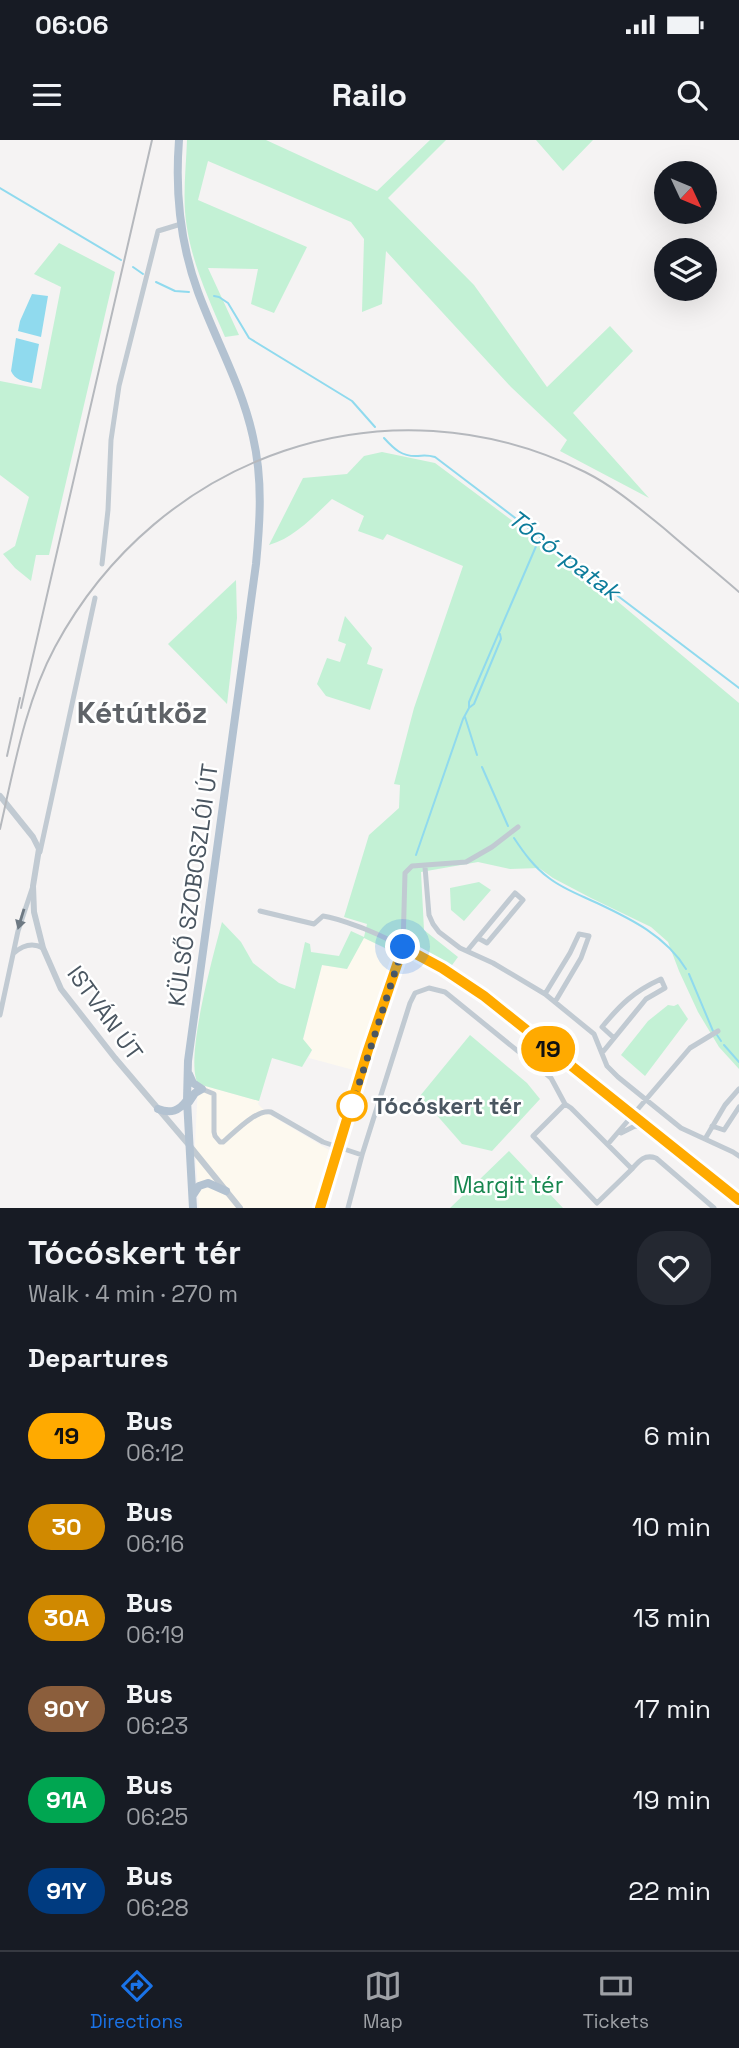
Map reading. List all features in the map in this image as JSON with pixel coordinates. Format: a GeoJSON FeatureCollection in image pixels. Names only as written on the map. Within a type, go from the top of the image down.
{"type":"FeatureCollection","features":[{"type":"Feature","properties":{"kind":"main road","name":"KÜLSŐ SZOBOSZLÓI ÚT"},"geometry":{"type":"LineString","coordinates":[[180,140],[177,175],[181,224],[193,276],[243,399],[256,452],[261,503],[256,565],[188,1070],[193,1208]]}},
{"type":"Feature","properties":{"kind":"main road"},"geometry":{"type":"LineString","coordinates":[[158,1109],[174,1111],[188,1104],[191,1097],[202,1089],[193,1083],[188,1070]]}},
{"type":"Feature","properties":{"kind":"main road"},"geometry":{"type":"LineString","coordinates":[[193,1198],[195,1189],[203,1184],[208,1183],[226,1191]]}},
{"type":"Feature","properties":{"kind":"street"},"geometry":{"type":"LineString","coordinates":[[102,564],[111,440],[119,386],[158,231],[181,224]]}},
{"type":"Feature","properties":{"kind":"street","name":"ISTVÁN ÚT"},"geometry":{"type":"LineString","coordinates":[[95,598],[39,853],[33,886],[33,912],[43,948],[61,989],[240,1208]]}},
{"type":"Feature","properties":{"kind":"street"},"geometry":{"type":"LineString","coordinates":[[0,796],[33,837],[39,853]]}},
{"type":"Feature","properties":{"kind":"street"},"geometry":{"type":"LineString","coordinates":[[320,1208],[403,947],[405,873],[412,866],[466,862],[518,827]]}},
{"type":"Feature","properties":{"kind":"street"},"geometry":{"type":"LineString","coordinates":[[425,867],[429,915],[439,932],[460,948],[494,963],[545,994],[594,1034],[607,1066],[618,1077],[681,1128],[739,1156]]}},
{"type":"Feature","properties":{"kind":"street"},"geometry":{"type":"LineString","coordinates":[[0,1015],[18,931],[33,886]]}},
{"type":"Feature","properties":{"kind":"street"},"geometry":{"type":"LineString","coordinates":[[467,951],[515,892],[523,900],[487,943],[478,938]]}},
{"type":"Feature","properties":{"kind":"street"},"geometry":{"type":"LineString","coordinates":[[260,911],[314,924],[319,918],[326,916],[372,932],[431,961],[484,996],[739,1200]]}},
{"type":"Feature","properties":{"kind":"street"},"geometry":{"type":"LineString","coordinates":[[545,994],[579,934],[589,936],[581,958],[555,1002]]}},
{"type":"Feature","properties":{"kind":"street"},"geometry":{"type":"LineString","coordinates":[[13,954],[29,944],[43,948]]}},
{"type":"Feature","properties":{"kind":"street"},"geometry":{"type":"LineString","coordinates":[[602,1052],[614,1038],[646,999],[665,988],[661,979],[639,990],[618,1007],[602,1027],[614,1038]]}},
{"type":"Feature","properties":{"kind":"street"},"geometry":{"type":"LineString","coordinates":[[348,1208],[410,1003],[415,993],[424,988],[445,992],[551,1078],[565,1104],[632,1169]]}},
{"type":"Feature","properties":{"kind":"street"},"geometry":{"type":"LineString","coordinates":[[608,1144],[690,1048],[718,1031]]}},
{"type":"Feature","properties":{"kind":"street"},"geometry":{"type":"LineString","coordinates":[[202,1089],[214,1094],[215,1136],[220,1142],[258,1113],[265,1111],[323,1142],[362,1155]]}},
{"type":"Feature","properties":{"kind":"street"},"geometry":{"type":"LineString","coordinates":[[705,1139],[725,1105],[739,1089]]}},
{"type":"Feature","properties":{"kind":"street"},"geometry":{"type":"LineString","coordinates":[[565,1104],[533,1136],[597,1203],[643,1158],[649,1156],[656,1158],[714,1208]]}},
{"type":"Feature","properties":{"kind":"street"},"geometry":{"type":"LineString","coordinates":[[712,1126],[724,1130],[739,1107]]}},
{"type":"Feature","properties":{"kind":"street"},"geometry":{"type":"LineString","coordinates":[[613,1139],[632,1127],[648,1128]]}},
{"type":"Feature","properties":{"kind":"shaded area"},"geometry":{"type":"Polygon","coordinates":[[[363,937],[395,954],[361,1072],[309,1058],[312,1050],[303,1040],[322,965],[347,969],[363,937]]]}},
{"type":"Feature","properties":{"kind":"shaded area"},"geometry":{"type":"Polygon","coordinates":[[[198,1084],[259,1101],[258,1104],[267,1113],[334,1153],[315,1208],[199,1208],[195,1145],[198,1084]]]}},
{"type":"Feature","properties":{"kind":"green space"},"geometry":{"type":"Polygon","coordinates":[[[187,140],[266,140],[377,191],[430,140],[446,140],[388,198],[474,285],[547,387],[610,326],[633,351],[573,413],[649,498],[560,451],[567,440],[511,387],[386,251],[382,304],[362,312],[364,239],[351,222],[208,161],[198,200],[307,247],[274,313],[251,304],[258,269],[208,268],[239,335],[225,337],[198,270],[187,228],[187,140]]]}},
{"type":"Feature","properties":{"kind":"green space"},"geometry":{"type":"Polygon","coordinates":[[[536,140],[593,140],[563,171],[536,140]]]}},
{"type":"Feature","properties":{"kind":"green space"},"geometry":{"type":"Polygon","coordinates":[[[59,243],[115,272],[49,555],[36,555],[31,581],[3,554],[15,546],[29,497],[0,475],[0,381],[41,389],[61,287],[34,274],[59,243]]]}},
{"type":"Feature","properties":{"kind":"green space"},"geometry":{"type":"Polygon","coordinates":[[[382,452],[435,463],[592,580],[739,703],[739,1069],[719,1047],[698,1012],[668,942],[651,927],[553,878],[539,868],[510,869],[478,862],[421,872],[424,930],[458,957],[444,976],[364,938],[347,969],[322,965],[303,1039],[312,1050],[302,1067],[272,1058],[259,1101],[198,1084],[195,1071],[197,1030],[222,922],[241,942],[253,963],[279,983],[295,989],[305,942],[310,944],[311,952],[339,956],[351,931],[364,937],[367,924],[344,917],[369,835],[399,808],[400,785],[394,784],[414,708],[463,566],[387,534],[383,540],[358,531],[364,516],[332,499],[295,532],[269,545],[303,478],[347,474],[364,456],[382,452]]]}},
{"type":"Feature","properties":{"kind":"green space"},"geometry":{"type":"Polygon","coordinates":[[[236,580],[237,618],[227,704],[168,644],[236,580]]]}},
{"type":"Feature","properties":{"kind":"green space"},"geometry":{"type":"Polygon","coordinates":[[[345,616],[372,648],[367,664],[383,669],[370,710],[326,696],[317,684],[327,658],[340,662],[346,644],[338,641],[345,616]]]}},
{"type":"Feature","properties":{"kind":"green space"},"geometry":{"type":"Polygon","coordinates":[[[479,882],[491,890],[464,921],[451,910],[450,888],[479,882]]]}},
{"type":"Feature","properties":{"kind":"green space"},"geometry":{"type":"Polygon","coordinates":[[[678,1004],[688,1019],[645,1076],[621,1055],[648,1021],[668,1005],[678,1004]]]}},
{"type":"Feature","properties":{"kind":"green space","name":"Tócóskert tér"},"geometry":{"type":"Polygon","coordinates":[[[470,1035],[527,1083],[540,1099],[492,1151],[462,1144],[420,1096],[470,1035]]]}},
{"type":"Feature","properties":{"kind":"green space","name":"Margit tér"},"geometry":{"type":"Polygon","coordinates":[[[509,1151],[563,1208],[450,1208],[509,1151]]]}},
{"type":"Feature","properties":{"kind":"water"},"geometry":{"type":"Polygon","coordinates":[[[32,294],[48,296],[41,337],[18,331],[32,294]]]}},
{"type":"Feature","properties":{"kind":"water"},"geometry":{"type":"Polygon","coordinates":[[[16,338],[39,344],[32,383],[22,381],[11,371],[16,338]]]}},
{"type":"Feature","properties":{"kind":"waterway","name":"Tócó-patak"},"geometry":{"type":"LineString","coordinates":[[0,188],[121,260]]}},
{"type":"Feature","properties":{"kind":"waterway","name":"Tócó-patak"},"geometry":{"type":"LineString","coordinates":[[133,267],[143,274]]}},
{"type":"Feature","properties":{"kind":"waterway","name":"Tócó-patak"},"geometry":{"type":"LineString","coordinates":[[156,282],[175,291],[189,292]]}},
{"type":"Feature","properties":{"kind":"waterway","name":"Tócó-patak"},"geometry":{"type":"LineString","coordinates":[[214,296],[228,303],[249,338],[352,401],[375,427]]}},
{"type":"Feature","properties":{"kind":"waterway","name":"Tócó-patak"},"geometry":{"type":"LineString","coordinates":[[384,438],[403,454],[435,457],[739,688]]}},
{"type":"Feature","properties":{"kind":"waterway"},"geometry":{"type":"LineString","coordinates":[[416,855],[469,702],[537,544]]}},
{"type":"Feature","properties":{"kind":"waterway"},"geometry":{"type":"LineString","coordinates":[[470,707],[474,704],[501,639],[500,634]]}},
{"type":"Feature","properties":{"kind":"waterway"},"geometry":{"type":"LineString","coordinates":[[465,717],[477,755]]}},
{"type":"Feature","properties":{"kind":"waterway"},"geometry":{"type":"LineString","coordinates":[[482,767],[508,826]]}},
{"type":"Feature","properties":{"kind":"waterway"},"geometry":{"type":"LineString","coordinates":[[514,838],[530,860],[549,878],[647,930],[668,947],[686,969]]}},
{"type":"Feature","properties":{"kind":"waterway"},"geometry":{"type":"LineString","coordinates":[[689,974],[713,1031]]}},
{"type":"Feature","properties":{"kind":"waterway"},"geometry":{"type":"LineString","coordinates":[[717,1035],[721,1041]]}},
{"type":"Feature","properties":{"kind":"waterway"},"geometry":{"type":"LineString","coordinates":[[724,1045],[739,1062]]}},
{"type":"Feature","properties":{"kind":"railway"},"geometry":{"type":"LineString","coordinates":[[21,708],[152,140]]}},
{"type":"Feature","properties":{"kind":"railway"},"geometry":{"type":"LineString","coordinates":[[0,829],[36,690],[55,647],[99,580],[153,525],[216,481],[284,451],[357,434],[433,431],[510,444],[585,472],[607,484],[647,514],[739,592]]}},
{"type":"Feature","properties":{"kind":"railway"},"geometry":{"type":"LineString","coordinates":[[7,756],[20,698]]}},
{"type":"Feature","properties":{"kind":"bus line","name":"19"},"geometry":{"type":"LineString","coordinates":[[320,1208],[368,1050],[403,947],[442,968],[484,996],[739,1200]]}},
{"type":"Feature","properties":{"kind":"place","name":"Tócóskert tér"},"geometry":{"type":"Point","coordinates":[352,1106]}},
{"type":"Feature","properties":{"kind":"district","name":"Kétútköz"},"geometry":{"type":"Point","coordinates":[142,713]}},
{"type":"Feature","properties":{"kind":"route"},"geometry":{"type":"LineString","coordinates":[[352,1106],[350,1112],[403,947]]}}]}
